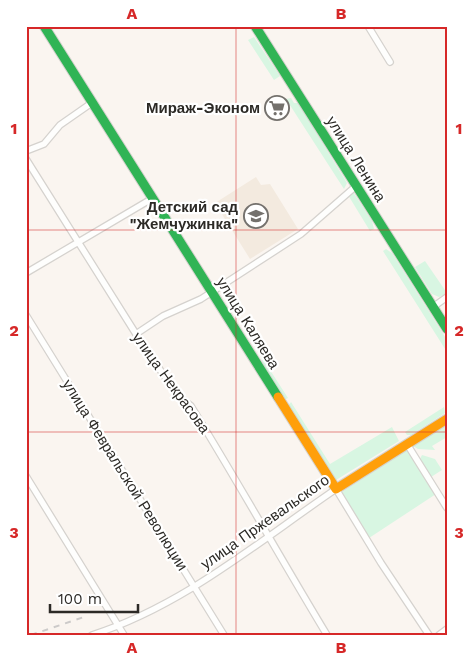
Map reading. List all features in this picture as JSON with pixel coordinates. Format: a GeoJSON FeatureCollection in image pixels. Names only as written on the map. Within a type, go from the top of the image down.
{"type":"FeatureCollection","features":[{"type":"Feature","properties":{"kind":"street","name":"улица Каляева"},"geometry":{"type":"LineString","coordinates":[[44,26],[381,563],[429,635]]}},
{"type":"Feature","properties":{"kind":"street","name":"улица Ленина"},"geometry":{"type":"LineString","coordinates":[[255,26],[447,329]]}},
{"type":"Feature","properties":{"kind":"street"},"geometry":{"type":"LineString","coordinates":[[368,26],[390,62]]}},
{"type":"Feature","properties":{"kind":"street"},"geometry":{"type":"LineString","coordinates":[[26,151],[44,144],[60,125],[93,102]]}},
{"type":"Feature","properties":{"kind":"street","name":"улица Некрасова"},"geometry":{"type":"LineString","coordinates":[[26,159],[136,334],[177,395],[191,406],[250,500],[267,536],[327,635]]}},
{"type":"Feature","properties":{"kind":"street"},"geometry":{"type":"LineString","coordinates":[[136,334],[163,316],[212,292],[301,234],[356,186]]}},
{"type":"Feature","properties":{"kind":"street"},"geometry":{"type":"LineString","coordinates":[[26,273],[153,198]]}},
{"type":"Feature","properties":{"kind":"street"},"geometry":{"type":"LineString","coordinates":[[434,310],[447,298]]}},
{"type":"Feature","properties":{"kind":"street","name":"улица Февральской Революции"},"geometry":{"type":"LineString","coordinates":[[26,315],[224,635]]}},
{"type":"Feature","properties":{"kind":"street","name":"улица Пржевальского"},"geometry":{"type":"LineString","coordinates":[[92,635],[118,626],[195,588],[336,489],[447,419]]}},
{"type":"Feature","properties":{"kind":"street"},"geometry":{"type":"LineString","coordinates":[[407,444],[447,508]]}},
{"type":"Feature","properties":{"kind":"street"},"geometry":{"type":"LineString","coordinates":[[26,476],[124,635]]}},
{"type":"Feature","properties":{"kind":"street"},"geometry":{"type":"LineString","coordinates":[[439,635],[447,629]]}},
{"type":"Feature","properties":{"kind":"shaded area","name":"Детский сад \"Жемчужинка\""},"geometry":{"type":"Polygon","coordinates":[[[256,177],[261,185],[270,184],[298,229],[250,259],[215,203],[256,177]]]}},
{"type":"Feature","properties":{"kind":"green space"},"geometry":{"type":"Polygon","coordinates":[[[254,37],[280,76],[274,80],[248,40],[254,37]]]}},
{"type":"Feature","properties":{"kind":"green space"},"geometry":{"type":"Polygon","coordinates":[[[291,98],[294,103],[298,103],[347,183],[344,189],[286,99],[291,98]]]}},
{"type":"Feature","properties":{"kind":"green space"},"geometry":{"type":"Polygon","coordinates":[[[353,192],[372,221],[374,229],[370,231],[348,195],[353,192]]]}},
{"type":"Feature","properties":{"kind":"green space"},"geometry":{"type":"Polygon","coordinates":[[[386,249],[392,253],[447,340],[447,352],[383,251],[386,249]]]}},
{"type":"Feature","properties":{"kind":"green space"},"geometry":{"type":"Polygon","coordinates":[[[425,261],[447,293],[439,297],[432,294],[415,267],[425,261]]]}},
{"type":"Feature","properties":{"kind":"green space"},"geometry":{"type":"Polygon","coordinates":[[[261,356],[288,398],[283,398],[264,370],[261,356]]]}},
{"type":"Feature","properties":{"kind":"green space"},"geometry":{"type":"Polygon","coordinates":[[[291,402],[330,464],[392,427],[399,441],[336,480],[288,406],[291,402]]]}},
{"type":"Feature","properties":{"kind":"green space"},"geometry":{"type":"Polygon","coordinates":[[[444,407],[445,413],[411,435],[407,435],[405,432],[444,407]]]}},
{"type":"Feature","properties":{"kind":"green space"},"geometry":{"type":"Polygon","coordinates":[[[447,423],[447,437],[432,446],[435,450],[418,449],[413,446],[447,423]]]}},
{"type":"Feature","properties":{"kind":"green space"},"geometry":{"type":"Polygon","coordinates":[[[408,449],[436,494],[366,540],[342,492],[408,449]]]}},
{"type":"Feature","properties":{"kind":"green space"},"geometry":{"type":"Polygon","coordinates":[[[422,455],[435,459],[442,470],[431,477],[420,459],[422,455]]]}},
{"type":"Feature","properties":{"kind":"railway"},"geometry":{"type":"LineString","coordinates":[[31,635],[84,617]]}},
{"type":"Feature","properties":{"kind":"traffic: fast"},"geometry":{"type":"LineString","coordinates":[[44,26],[278,397]]}},
{"type":"Feature","properties":{"kind":"traffic: fast"},"geometry":{"type":"LineString","coordinates":[[255,26],[447,329]]}},
{"type":"Feature","properties":{"kind":"traffic: slow"},"geometry":{"type":"LineString","coordinates":[[278,397],[336,489],[447,419]]}},
{"type":"Feature","properties":{"kind":"place","name":"Мираж-Эконом"},"geometry":{"type":"Point","coordinates":[277,108]}},
{"type":"Feature","properties":{"kind":"place","name":"Детский сад \"Жемчужинка\""},"geometry":{"type":"Point","coordinates":[256,216]}}]}
